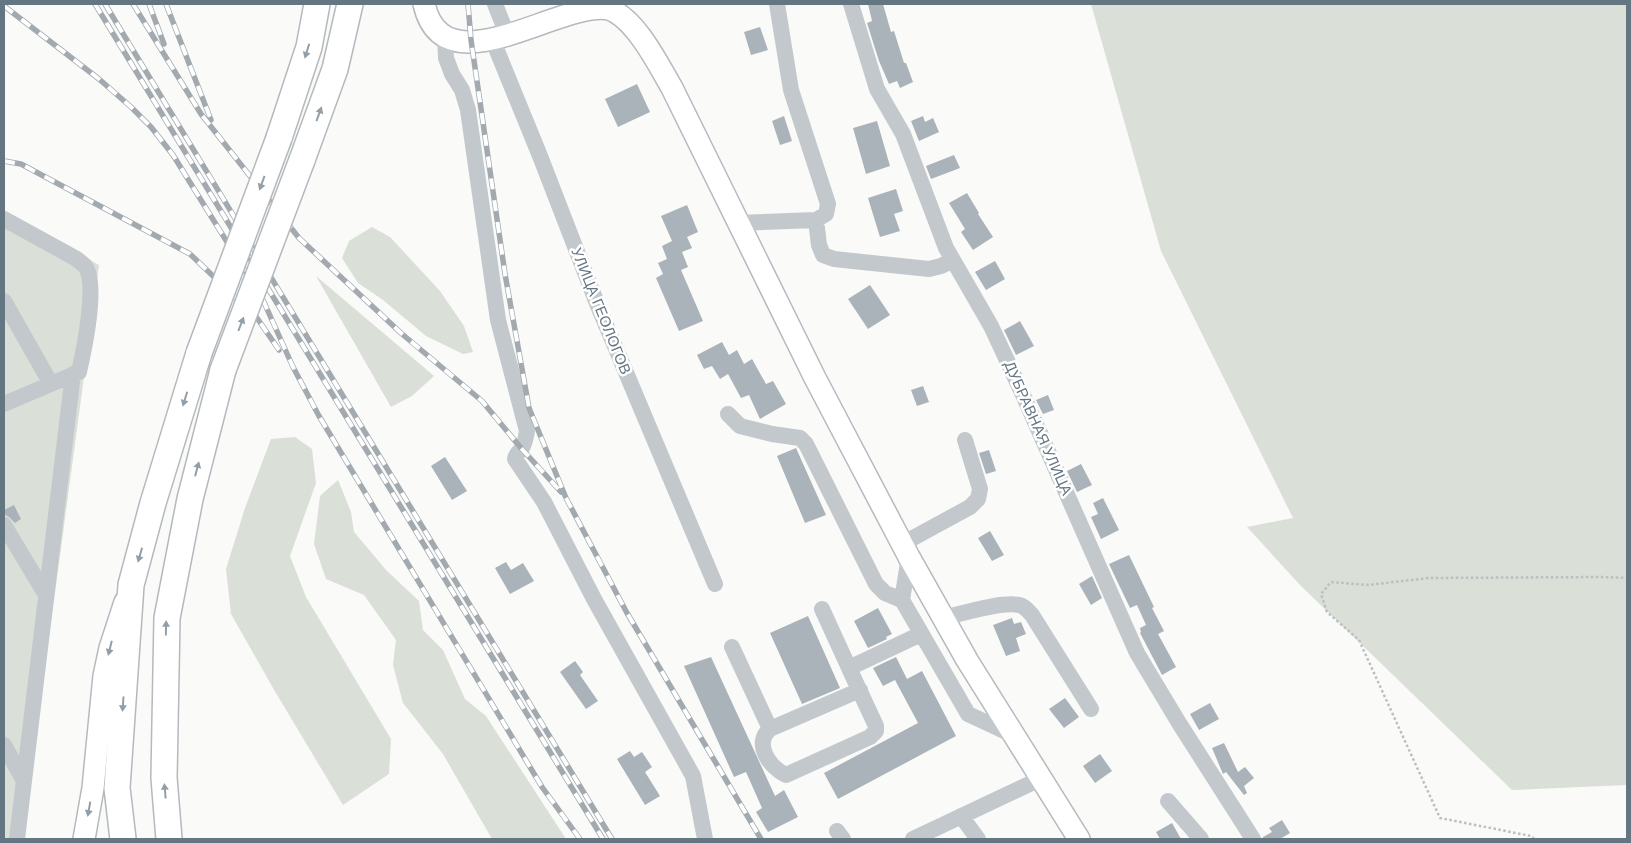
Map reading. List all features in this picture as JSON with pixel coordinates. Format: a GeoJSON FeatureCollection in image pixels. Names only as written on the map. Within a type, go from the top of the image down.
{"type":"FeatureCollection","features":[{"type":"Feature","properties":{"kind":"highway"},"geometry":{"type":"LineString","coordinates":[[123,839],[117,788],[131,585],[199,353],[279,138],[309,47],[317,4]]}},
{"type":"Feature","properties":{"kind":"highway"},"geometry":{"type":"LineString","coordinates":[[169,839],[164,778],[167,618],[190,499],[224,370],[335,69],[350,4]]}},
{"type":"Feature","properties":{"kind":"main road"},"geometry":{"type":"LineString","coordinates":[[424,4],[432,24],[445,36],[471,40],[499,34],[561,11],[585,6],[610,6],[631,24],[672,88],[814,378],[906,551],[943,618],[1078,839]]}},
{"type":"Feature","properties":{"kind":"main road"},"geometry":{"type":"LineString","coordinates":[[84,839],[93,788],[104,676],[112,641],[131,585]]}},
{"type":"Feature","properties":{"kind":"street","name":"УЛИЦА ГЕОЛОГОВ"},"geometry":{"type":"LineString","coordinates":[[495,4],[499,34],[540,156],[598,306],[715,584]]}},
{"type":"Feature","properties":{"kind":"street"},"geometry":{"type":"LineString","coordinates":[[738,223],[816,220],[826,214],[828,204],[791,90],[777,4]]}},
{"type":"Feature","properties":{"kind":"street","name":"ДУБРАВНАЯ УЛИЦА"},"geometry":{"type":"LineString","coordinates":[[851,4],[877,89],[903,134],[946,248],[991,326],[1137,653],[1253,839]]}},
{"type":"Feature","properties":{"kind":"street"},"geometry":{"type":"LineString","coordinates":[[445,36],[446,58],[452,74],[462,90],[468,110],[498,320],[527,431],[526,439],[516,454],[515,459],[544,502],[594,599],[693,776],[704,839]]}},
{"type":"Feature","properties":{"kind":"street"},"geometry":{"type":"LineString","coordinates":[[4,219],[76,258],[85,266],[90,279],[90,300],[79,372],[4,404]]}},
{"type":"Feature","properties":{"kind":"street"},"geometry":{"type":"LineString","coordinates":[[816,220],[819,245],[823,255],[834,259],[928,269],[941,266],[953,260]]}},
{"type":"Feature","properties":{"kind":"street"},"geometry":{"type":"LineString","coordinates":[[4,301],[51,384]]}},
{"type":"Feature","properties":{"kind":"street"},"geometry":{"type":"LineString","coordinates":[[17,839],[73,374]]}},
{"type":"Feature","properties":{"kind":"street"},"geometry":{"type":"LineString","coordinates":[[728,414],[740,426],[772,434],[800,438],[806,444],[876,584],[885,593],[902,600]]}},
{"type":"Feature","properties":{"kind":"street"},"geometry":{"type":"LineString","coordinates":[[965,440],[980,489],[978,499],[970,508],[906,551],[902,600],[968,714],[1013,735]]}},
{"type":"Feature","properties":{"kind":"street"},"geometry":{"type":"LineString","coordinates":[[4,525],[46,595]]}},
{"type":"Feature","properties":{"kind":"street"},"geometry":{"type":"LineString","coordinates":[[943,618],[1001,605],[1018,605],[1025,608],[1032,615],[1091,709]]}},
{"type":"Feature","properties":{"kind":"street"},"geometry":{"type":"LineString","coordinates":[[822,609],[860,690],[876,726],[876,731],[870,737],[786,775],[776,771],[770,763],[762,743],[764,734],[770,729],[860,690]]}},
{"type":"Feature","properties":{"kind":"street"},"geometry":{"type":"LineString","coordinates":[[849,668],[922,634]]}},
{"type":"Feature","properties":{"kind":"street"},"geometry":{"type":"LineString","coordinates":[[732,647],[770,729]]}},
{"type":"Feature","properties":{"kind":"street"},"geometry":{"type":"LineString","coordinates":[[4,745],[24,781]]}},
{"type":"Feature","properties":{"kind":"street"},"geometry":{"type":"LineString","coordinates":[[914,839],[1040,779]]}},
{"type":"Feature","properties":{"kind":"street"},"geometry":{"type":"LineString","coordinates":[[1168,801],[1201,839]]}},
{"type":"Feature","properties":{"kind":"street"},"geometry":{"type":"LineString","coordinates":[[961,816],[975,838]]}},
{"type":"Feature","properties":{"kind":"path"},"geometry":{"type":"LineString","coordinates":[[1534,839],[1531,836],[1440,818],[1359,640],[1327,612],[1322,594],[1331,582],[1368,585],[1428,578],[1627,578]]}},
{"type":"Feature","properties":{"kind":"shaded area"},"geometry":{"type":"Polygon","coordinates":[[[1091,4],[1627,4],[1627,785],[1512,790],[1300,585],[1247,527],[1293,518],[1161,251],[1091,4]]]}},
{"type":"Feature","properties":{"kind":"shaded area"},"geometry":{"type":"Polygon","coordinates":[[[4,212],[99,265],[22,839],[4,839],[4,212]]]}},
{"type":"Feature","properties":{"kind":"shaded area"},"geometry":{"type":"Polygon","coordinates":[[[372,227],[390,237],[440,291],[464,326],[473,352],[463,354],[426,336],[383,300],[358,283],[342,258],[349,241],[372,227]]]}},
{"type":"Feature","properties":{"kind":"shaded area"},"geometry":{"type":"Polygon","coordinates":[[[316,276],[434,376],[412,396],[391,407],[316,276]]]}},
{"type":"Feature","properties":{"kind":"shaded area"},"geometry":{"type":"Polygon","coordinates":[[[295,437],[312,449],[316,483],[290,556],[306,597],[391,739],[389,774],[343,805],[231,614],[226,569],[245,508],[271,439],[295,437]]]}},
{"type":"Feature","properties":{"kind":"shaded area"},"geometry":{"type":"Polygon","coordinates":[[[338,480],[351,512],[354,532],[387,571],[419,601],[423,630],[443,650],[465,699],[486,716],[566,839],[492,839],[443,754],[403,703],[393,665],[396,640],[364,595],[326,579],[314,544],[320,496],[338,480]]]}},
{"type":"Feature","properties":{"kind":"building"},"geometry":{"type":"Polygon","coordinates":[[[868,4],[883,4],[891,32],[894,31],[904,63],[906,63],[913,82],[900,88],[897,81],[889,84],[879,61],[867,23],[872,21],[868,4]]]}},
{"type":"Feature","properties":{"kind":"building"},"geometry":{"type":"Polygon","coordinates":[[[760,27],[768,50],[751,55],[744,32],[760,27]]]}},
{"type":"Feature","properties":{"kind":"building"},"geometry":{"type":"Polygon","coordinates":[[[637,84],[650,112],[618,127],[605,99],[637,84]]]}},
{"type":"Feature","properties":{"kind":"building"},"geometry":{"type":"Polygon","coordinates":[[[784,116],[792,141],[780,145],[772,121],[784,116]]]}},
{"type":"Feature","properties":{"kind":"building"},"geometry":{"type":"Polygon","coordinates":[[[923,116],[925,122],[933,118],[939,132],[919,141],[911,121],[923,116]]]}},
{"type":"Feature","properties":{"kind":"building"},"geometry":{"type":"Polygon","coordinates":[[[877,121],[890,166],[866,174],[853,128],[877,121]]]}},
{"type":"Feature","properties":{"kind":"building"},"geometry":{"type":"Polygon","coordinates":[[[954,155],[960,168],[931,179],[926,166],[954,155]]]}},
{"type":"Feature","properties":{"kind":"building"},"geometry":{"type":"Polygon","coordinates":[[[896,189],[903,211],[894,214],[900,231],[880,237],[868,198],[896,189]]]}},
{"type":"Feature","properties":{"kind":"building"},"geometry":{"type":"Polygon","coordinates":[[[967,193],[993,237],[973,250],[961,232],[965,229],[949,203],[967,193]]]}},
{"type":"Feature","properties":{"kind":"building"},"geometry":{"type":"Polygon","coordinates":[[[687,205],[698,232],[687,237],[692,248],[682,252],[688,267],[681,270],[703,321],[679,331],[656,278],[663,274],[658,263],[667,259],[662,246],[672,241],[661,216],[687,205]]]}},
{"type":"Feature","properties":{"kind":"building"},"geometry":{"type":"Polygon","coordinates":[[[995,261],[1005,279],[986,290],[975,272],[995,261]]]}},
{"type":"Feature","properties":{"kind":"building"},"geometry":{"type":"Polygon","coordinates":[[[870,285],[890,315],[868,329],[848,299],[870,285]]]}},
{"type":"Feature","properties":{"kind":"building"},"geometry":{"type":"Polygon","coordinates":[[[1020,321],[1034,346],[1016,355],[1004,330],[1020,321]]]}},
{"type":"Feature","properties":{"kind":"building"},"geometry":{"type":"Polygon","coordinates":[[[722,342],[729,355],[737,350],[744,364],[752,359],[766,384],[773,381],[786,404],[760,419],[749,395],[741,398],[728,374],[720,379],[712,366],[704,369],[697,355],[722,342]]]}},
{"type":"Feature","properties":{"kind":"building"},"geometry":{"type":"Polygon","coordinates":[[[923,386],[929,402],[917,406],[911,390],[923,386]]]}},
{"type":"Feature","properties":{"kind":"building"},"geometry":{"type":"Polygon","coordinates":[[[1048,395],[1054,410],[1043,414],[1036,400],[1048,395]]]}},
{"type":"Feature","properties":{"kind":"building"},"geometry":{"type":"Polygon","coordinates":[[[796,448],[826,515],[805,523],[777,456],[796,448]]]}},
{"type":"Feature","properties":{"kind":"building"},"geometry":{"type":"Polygon","coordinates":[[[989,450],[996,471],[986,474],[979,453],[989,450]]]}},
{"type":"Feature","properties":{"kind":"building"},"geometry":{"type":"Polygon","coordinates":[[[445,457],[467,491],[452,500],[431,466],[445,457]]]}},
{"type":"Feature","properties":{"kind":"building"},"geometry":{"type":"Polygon","coordinates":[[[1081,464],[1092,485],[1077,492],[1067,471],[1081,464]]]}},
{"type":"Feature","properties":{"kind":"building"},"geometry":{"type":"Polygon","coordinates":[[[1103,498],[1119,530],[1101,539],[1091,517],[1098,514],[1093,503],[1103,498]]]}},
{"type":"Feature","properties":{"kind":"building"},"geometry":{"type":"Polygon","coordinates":[[[14,505],[21,519],[15,523],[4,514],[4,510],[14,505]]]}},
{"type":"Feature","properties":{"kind":"building"},"geometry":{"type":"Polygon","coordinates":[[[990,531],[1004,555],[992,561],[978,538],[990,531]]]}},
{"type":"Feature","properties":{"kind":"building"},"geometry":{"type":"Polygon","coordinates":[[[1129,555],[1164,631],[1158,634],[1176,667],[1162,675],[1140,633],[1140,628],[1146,625],[1137,605],[1130,608],[1109,564],[1129,555]]]}},
{"type":"Feature","properties":{"kind":"building"},"geometry":{"type":"Polygon","coordinates":[[[506,562],[511,570],[523,563],[534,581],[510,594],[495,568],[506,562]]]}},
{"type":"Feature","properties":{"kind":"building"},"geometry":{"type":"Polygon","coordinates":[[[1092,576],[1102,598],[1091,605],[1079,584],[1092,576]]]}},
{"type":"Feature","properties":{"kind":"building"},"geometry":{"type":"Polygon","coordinates":[[[878,608],[892,634],[886,637],[887,639],[868,648],[854,621],[878,608]]]}},
{"type":"Feature","properties":{"kind":"building"},"geometry":{"type":"Polygon","coordinates":[[[808,616],[840,688],[802,704],[770,633],[808,616]]]}},
{"type":"Feature","properties":{"kind":"building"},"geometry":{"type":"Polygon","coordinates":[[[1012,618],[1014,624],[1021,622],[1026,634],[1016,638],[1020,651],[1006,656],[993,625],[1012,618]]]}},
{"type":"Feature","properties":{"kind":"building"},"geometry":{"type":"Polygon","coordinates":[[[711,657],[775,796],[784,790],[798,817],[768,832],[756,812],[762,808],[746,772],[734,777],[684,666],[711,657]]]}},
{"type":"Feature","properties":{"kind":"building"},"geometry":{"type":"Polygon","coordinates":[[[896,657],[907,679],[922,671],[956,736],[838,799],[824,773],[918,723],[895,680],[883,686],[873,668],[896,657]]]}},
{"type":"Feature","properties":{"kind":"building"},"geometry":{"type":"Polygon","coordinates":[[[575,661],[583,672],[580,675],[598,701],[586,709],[560,672],[575,661]]]}},
{"type":"Feature","properties":{"kind":"building"},"geometry":{"type":"Polygon","coordinates":[[[1065,698],[1079,717],[1064,728],[1049,709],[1065,698]]]}},
{"type":"Feature","properties":{"kind":"building"},"geometry":{"type":"Polygon","coordinates":[[[1210,703],[1219,719],[1199,730],[1190,714],[1210,703]]]}},
{"type":"Feature","properties":{"kind":"building"},"geometry":{"type":"Polygon","coordinates":[[[1224,743],[1238,772],[1245,767],[1254,778],[1244,786],[1247,793],[1244,795],[1226,772],[1223,774],[1212,748],[1224,743]]]}},
{"type":"Feature","properties":{"kind":"building"},"geometry":{"type":"Polygon","coordinates":[[[630,751],[634,757],[642,752],[652,767],[645,772],[660,796],[645,805],[617,759],[630,751]]]}},
{"type":"Feature","properties":{"kind":"building"},"geometry":{"type":"Polygon","coordinates":[[[1100,754],[1112,771],[1095,783],[1083,766],[1100,754]]]}},
{"type":"Feature","properties":{"kind":"building"},"geometry":{"type":"Polygon","coordinates":[[[1282,820],[1290,833],[1280,839],[1263,839],[1263,837],[1272,832],[1269,828],[1282,820]]]}},
{"type":"Feature","properties":{"kind":"building"},"geometry":{"type":"Polygon","coordinates":[[[1172,823],[1181,839],[1160,839],[1156,832],[1172,823]]]}},
{"type":"Feature","properties":{"kind":"railway"},"geometry":{"type":"LineString","coordinates":[[95,4],[603,839]]}},
{"type":"Feature","properties":{"kind":"railway"},"geometry":{"type":"LineString","coordinates":[[105,4],[612,839]]}},
{"type":"Feature","properties":{"kind":"railway"},"geometry":{"type":"LineString","coordinates":[[133,4],[201,114],[299,238],[402,334],[482,401],[561,492]]}},
{"type":"Feature","properties":{"kind":"railway"},"geometry":{"type":"LineString","coordinates":[[149,4],[164,44]]}},
{"type":"Feature","properties":{"kind":"railway"},"geometry":{"type":"LineString","coordinates":[[166,4],[211,120]]}},
{"type":"Feature","properties":{"kind":"railway"},"geometry":{"type":"LineString","coordinates":[[468,4],[471,40],[505,274],[529,408],[566,498],[627,613],[761,839]]}},
{"type":"Feature","properties":{"kind":"railway"},"geometry":{"type":"LineString","coordinates":[[4,6],[99,79],[131,107],[151,127],[173,155],[263,300],[293,367],[319,416],[542,787],[580,839]]}},
{"type":"Feature","properties":{"kind":"railway"},"geometry":{"type":"LineString","coordinates":[[4,161],[21,164],[190,254],[257,318],[279,350]]}}]}
